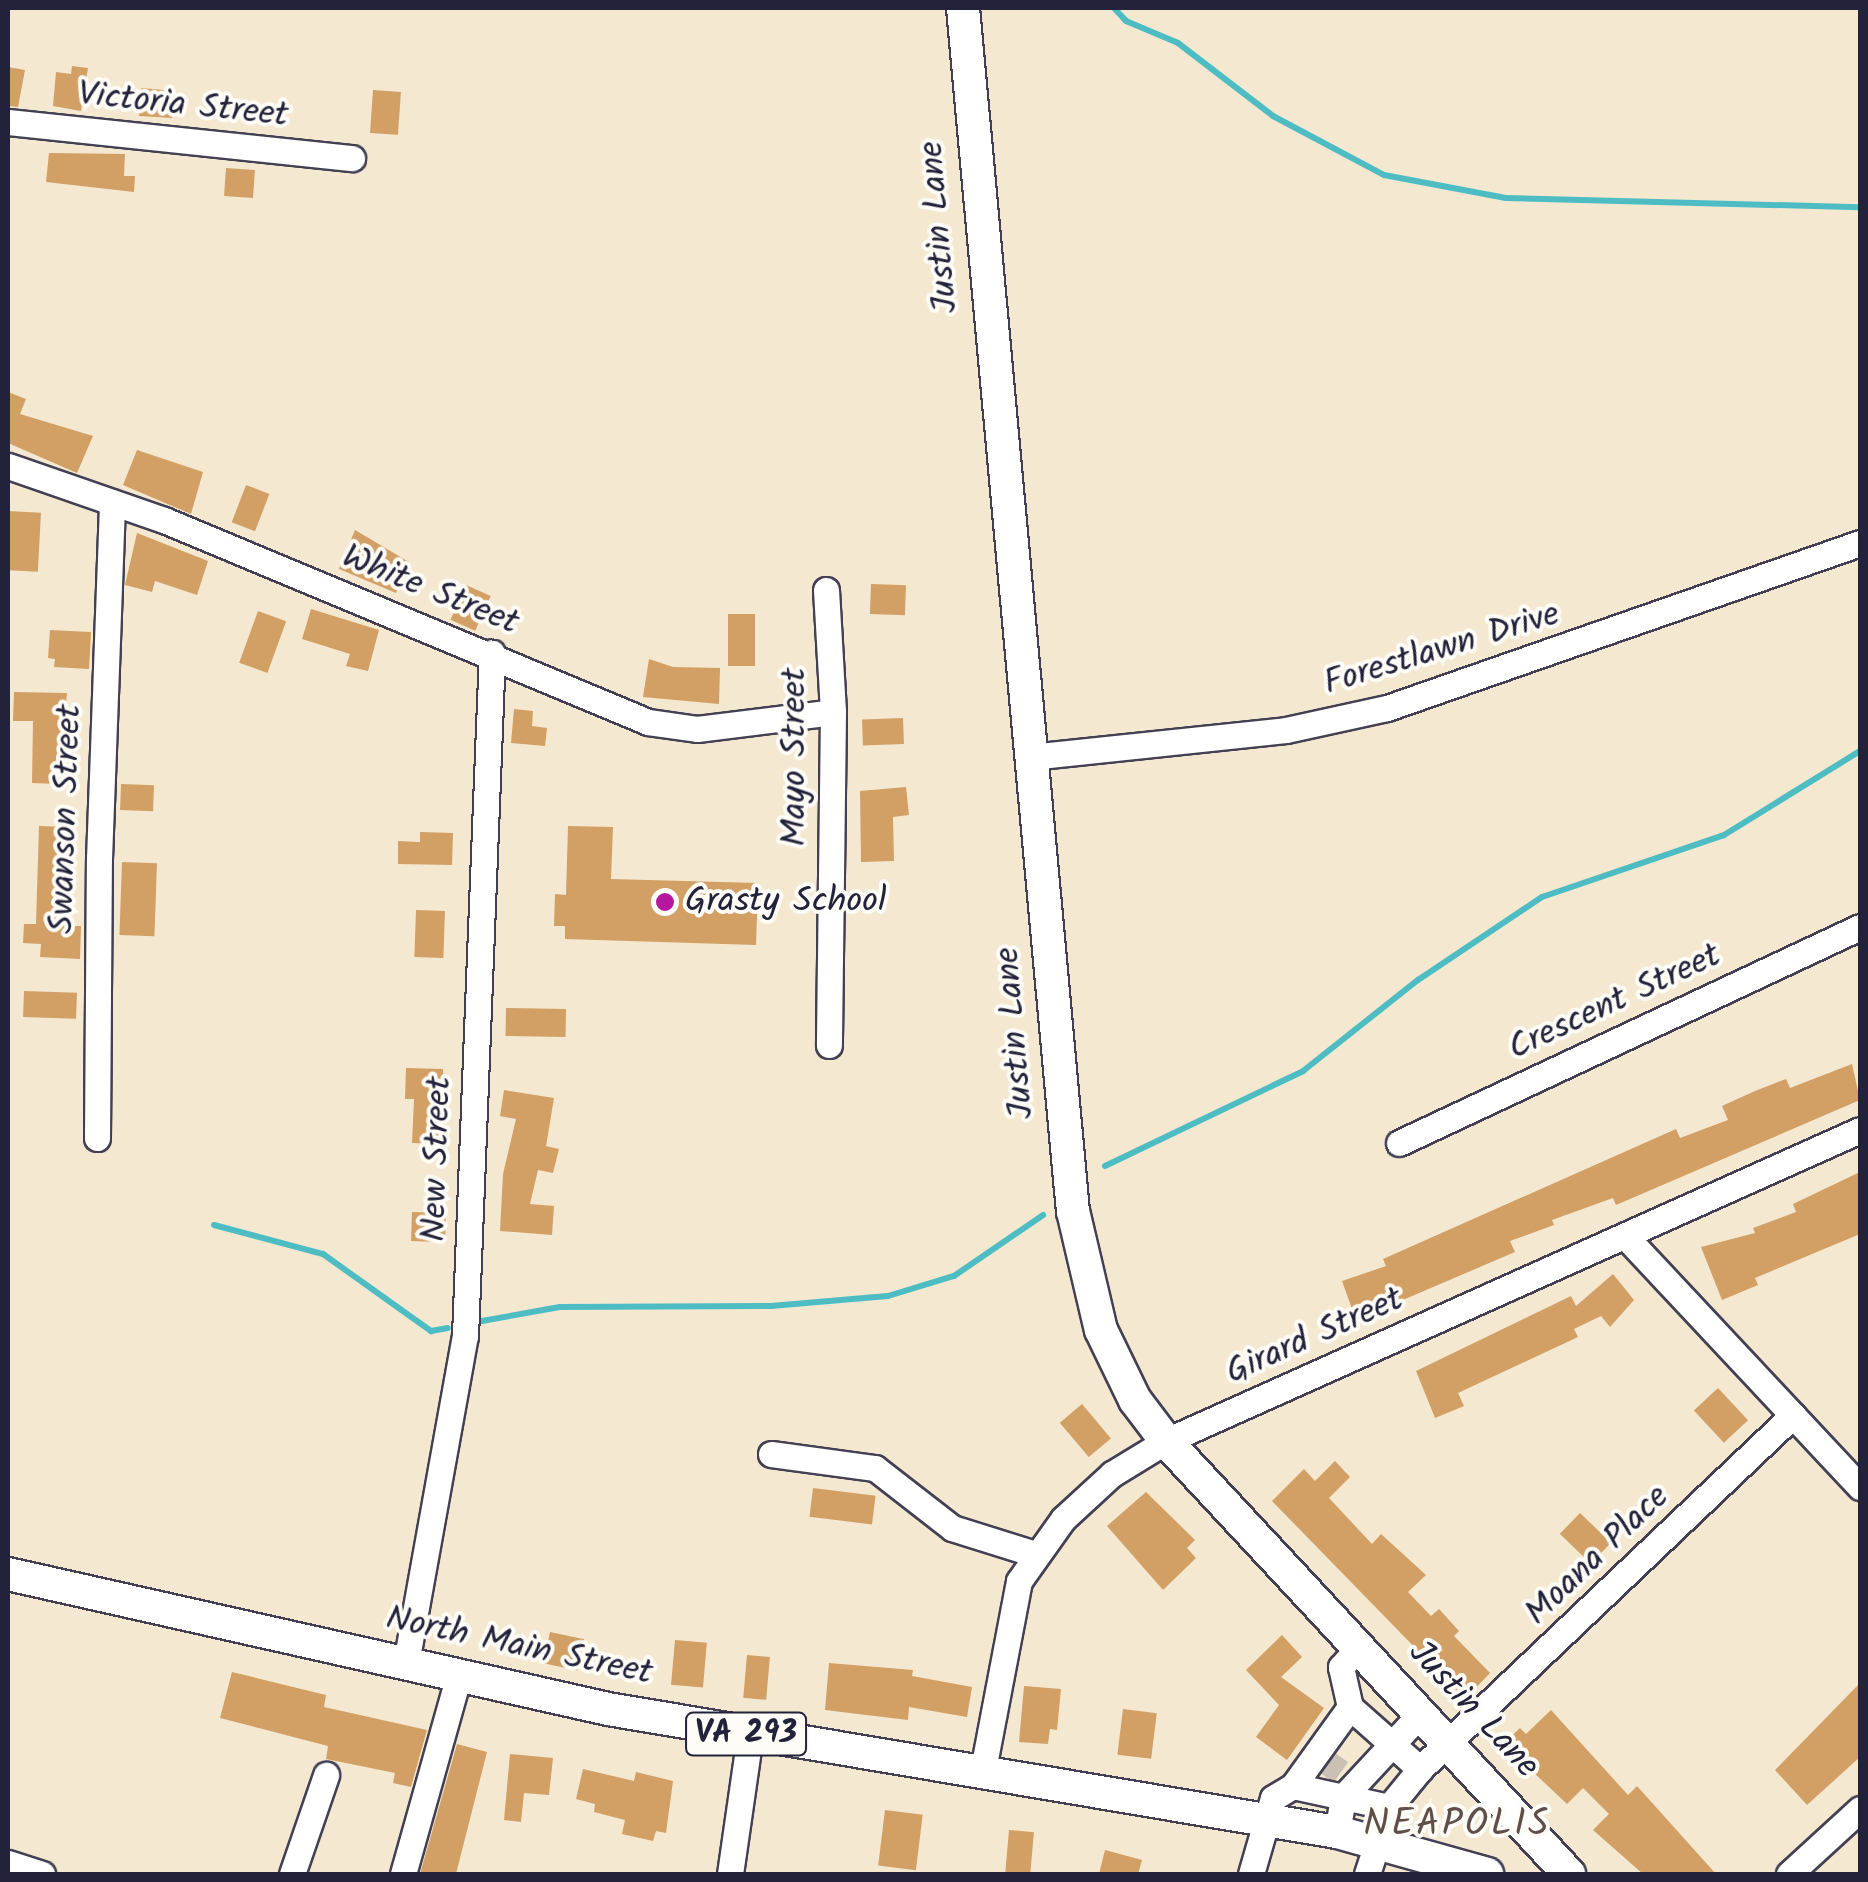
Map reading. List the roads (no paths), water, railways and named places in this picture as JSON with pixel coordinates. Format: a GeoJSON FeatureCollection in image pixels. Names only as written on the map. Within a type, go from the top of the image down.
{"type":"FeatureCollection","features":[{"type":"Feature","properties":{"kind":"main road","name":"Justin Lane"},"geometry":{"type":"LineString","coordinates":[[963,8],[1030,757],[1081,1256],[1115,1362],[1166,1441],[1570,1874]]}},
{"type":"Feature","properties":{"kind":"main road","name":"North Main Street"},"geometry":{"type":"LineString","coordinates":[[8,1574],[459,1676],[750,1735],[1376,1840],[1488,1874]]}},
{"type":"Feature","properties":{"kind":"street","name":"Victoria Street"},"geometry":{"type":"LineString","coordinates":[[8,122],[352,158]]}},
{"type":"Feature","properties":{"kind":"street","name":"White Street"},"geometry":{"type":"LineString","coordinates":[[8,466],[112,502],[492,652],[672,728],[833,712]]}},
{"type":"Feature","properties":{"kind":"street","name":"Swanson Street"},"geometry":{"type":"LineString","coordinates":[[97,1138],[98,859],[112,502]]}},
{"type":"Feature","properties":{"kind":"street","name":"Forestlawn Drive"},"geometry":{"type":"LineString","coordinates":[[1030,757],[1286,730],[1386,708],[1860,544]]}},
{"type":"Feature","properties":{"kind":"street","name":"Mayo Street"},"geometry":{"type":"LineString","coordinates":[[826,590],[833,712],[830,1045]]}},
{"type":"Feature","properties":{"kind":"street","name":"New Street"},"geometry":{"type":"LineString","coordinates":[[406,1664],[465,1336],[492,652]]}},
{"type":"Feature","properties":{"kind":"street","name":"Crescent Street"},"geometry":{"type":"LineString","coordinates":[[1399,1144],[1860,926]]}},
{"type":"Feature","properties":{"kind":"street","name":"Girard Street"},"geometry":{"type":"LineString","coordinates":[[982,1775],[1013,1602],[1034,1554],[1093,1490],[1166,1441],[1860,1130]]}},
{"type":"Feature","properties":{"kind":"street"},"geometry":{"type":"LineString","coordinates":[[1625,1236],[1860,1487]]}},
{"type":"Feature","properties":{"kind":"street","name":"Moana Place"},"geometry":{"type":"LineString","coordinates":[[1368,1874],[1389,1807],[1420,1769],[1793,1416]]}},
{"type":"Feature","properties":{"kind":"street"},"geometry":{"type":"LineString","coordinates":[[771,1454],[875,1468],[952,1528],[1034,1554]]}},
{"type":"Feature","properties":{"kind":"street"},"geometry":{"type":"LineString","coordinates":[[1336,1832],[1336,1773],[1350,1707],[1341,1667],[1360,1647]]}},
{"type":"Feature","properties":{"kind":"street"},"geometry":{"type":"LineString","coordinates":[[403,1874],[459,1676]]}},
{"type":"Feature","properties":{"kind":"street"},"geometry":{"type":"LineString","coordinates":[[1350,1707],[1390,1747],[1420,1769]]}},
{"type":"Feature","properties":{"kind":"street"},"geometry":{"type":"LineString","coordinates":[[1250,1874],[1269,1822],[1273,1798],[1293,1786],[1336,1773],[1390,1747],[1420,1714]]}},
{"type":"Feature","properties":{"kind":"street"},"geometry":{"type":"LineString","coordinates":[[730,1874],[750,1735]]}},
{"type":"Feature","properties":{"kind":"street"},"geometry":{"type":"LineString","coordinates":[[1293,1786],[1336,1773],[1389,1807]]}},
{"type":"Feature","properties":{"kind":"street"},"geometry":{"type":"LineString","coordinates":[[292,1874],[326,1775]]}},
{"type":"Feature","properties":{"kind":"street"},"geometry":{"type":"LineString","coordinates":[[1789,1874],[1860,1809]]}},
{"type":"Feature","properties":{"kind":"street"},"geometry":{"type":"LineString","coordinates":[[8,1862],[42,1874]]}},
{"type":"Feature","properties":{"kind":"waterway"},"geometry":{"type":"LineString","coordinates":[[1114,8],[1126,21],[1178,43],[1273,116],[1384,175],[1506,198],[1860,207]]}},
{"type":"Feature","properties":{"kind":"waterway"},"geometry":{"type":"LineString","coordinates":[[1105,1166],[1303,1071],[1418,980],[1542,897],[1724,835],[1860,751]]}},
{"type":"Feature","properties":{"kind":"waterway"},"geometry":{"type":"LineString","coordinates":[[482,1321],[560,1307],[771,1306],[888,1296],[954,1276],[1043,1215]]}},
{"type":"Feature","properties":{"kind":"waterway"},"geometry":{"type":"LineString","coordinates":[[214,1225],[323,1254],[431,1331],[448,1328]]}},
{"type":"Feature","properties":{"kind":"tunnel"},"geometry":{"type":"LineString","coordinates":[[1323,1759],[1341,1772]]}},
{"type":"Feature","properties":{"kind":"place","name":"Grasty School"},"geometry":{"type":"Point","coordinates":[665,902]}},
{"type":"Feature","properties":{"kind":"district","name":"NEAPOLIS"},"geometry":{"type":"Point","coordinates":[1457,1826]}}]}
